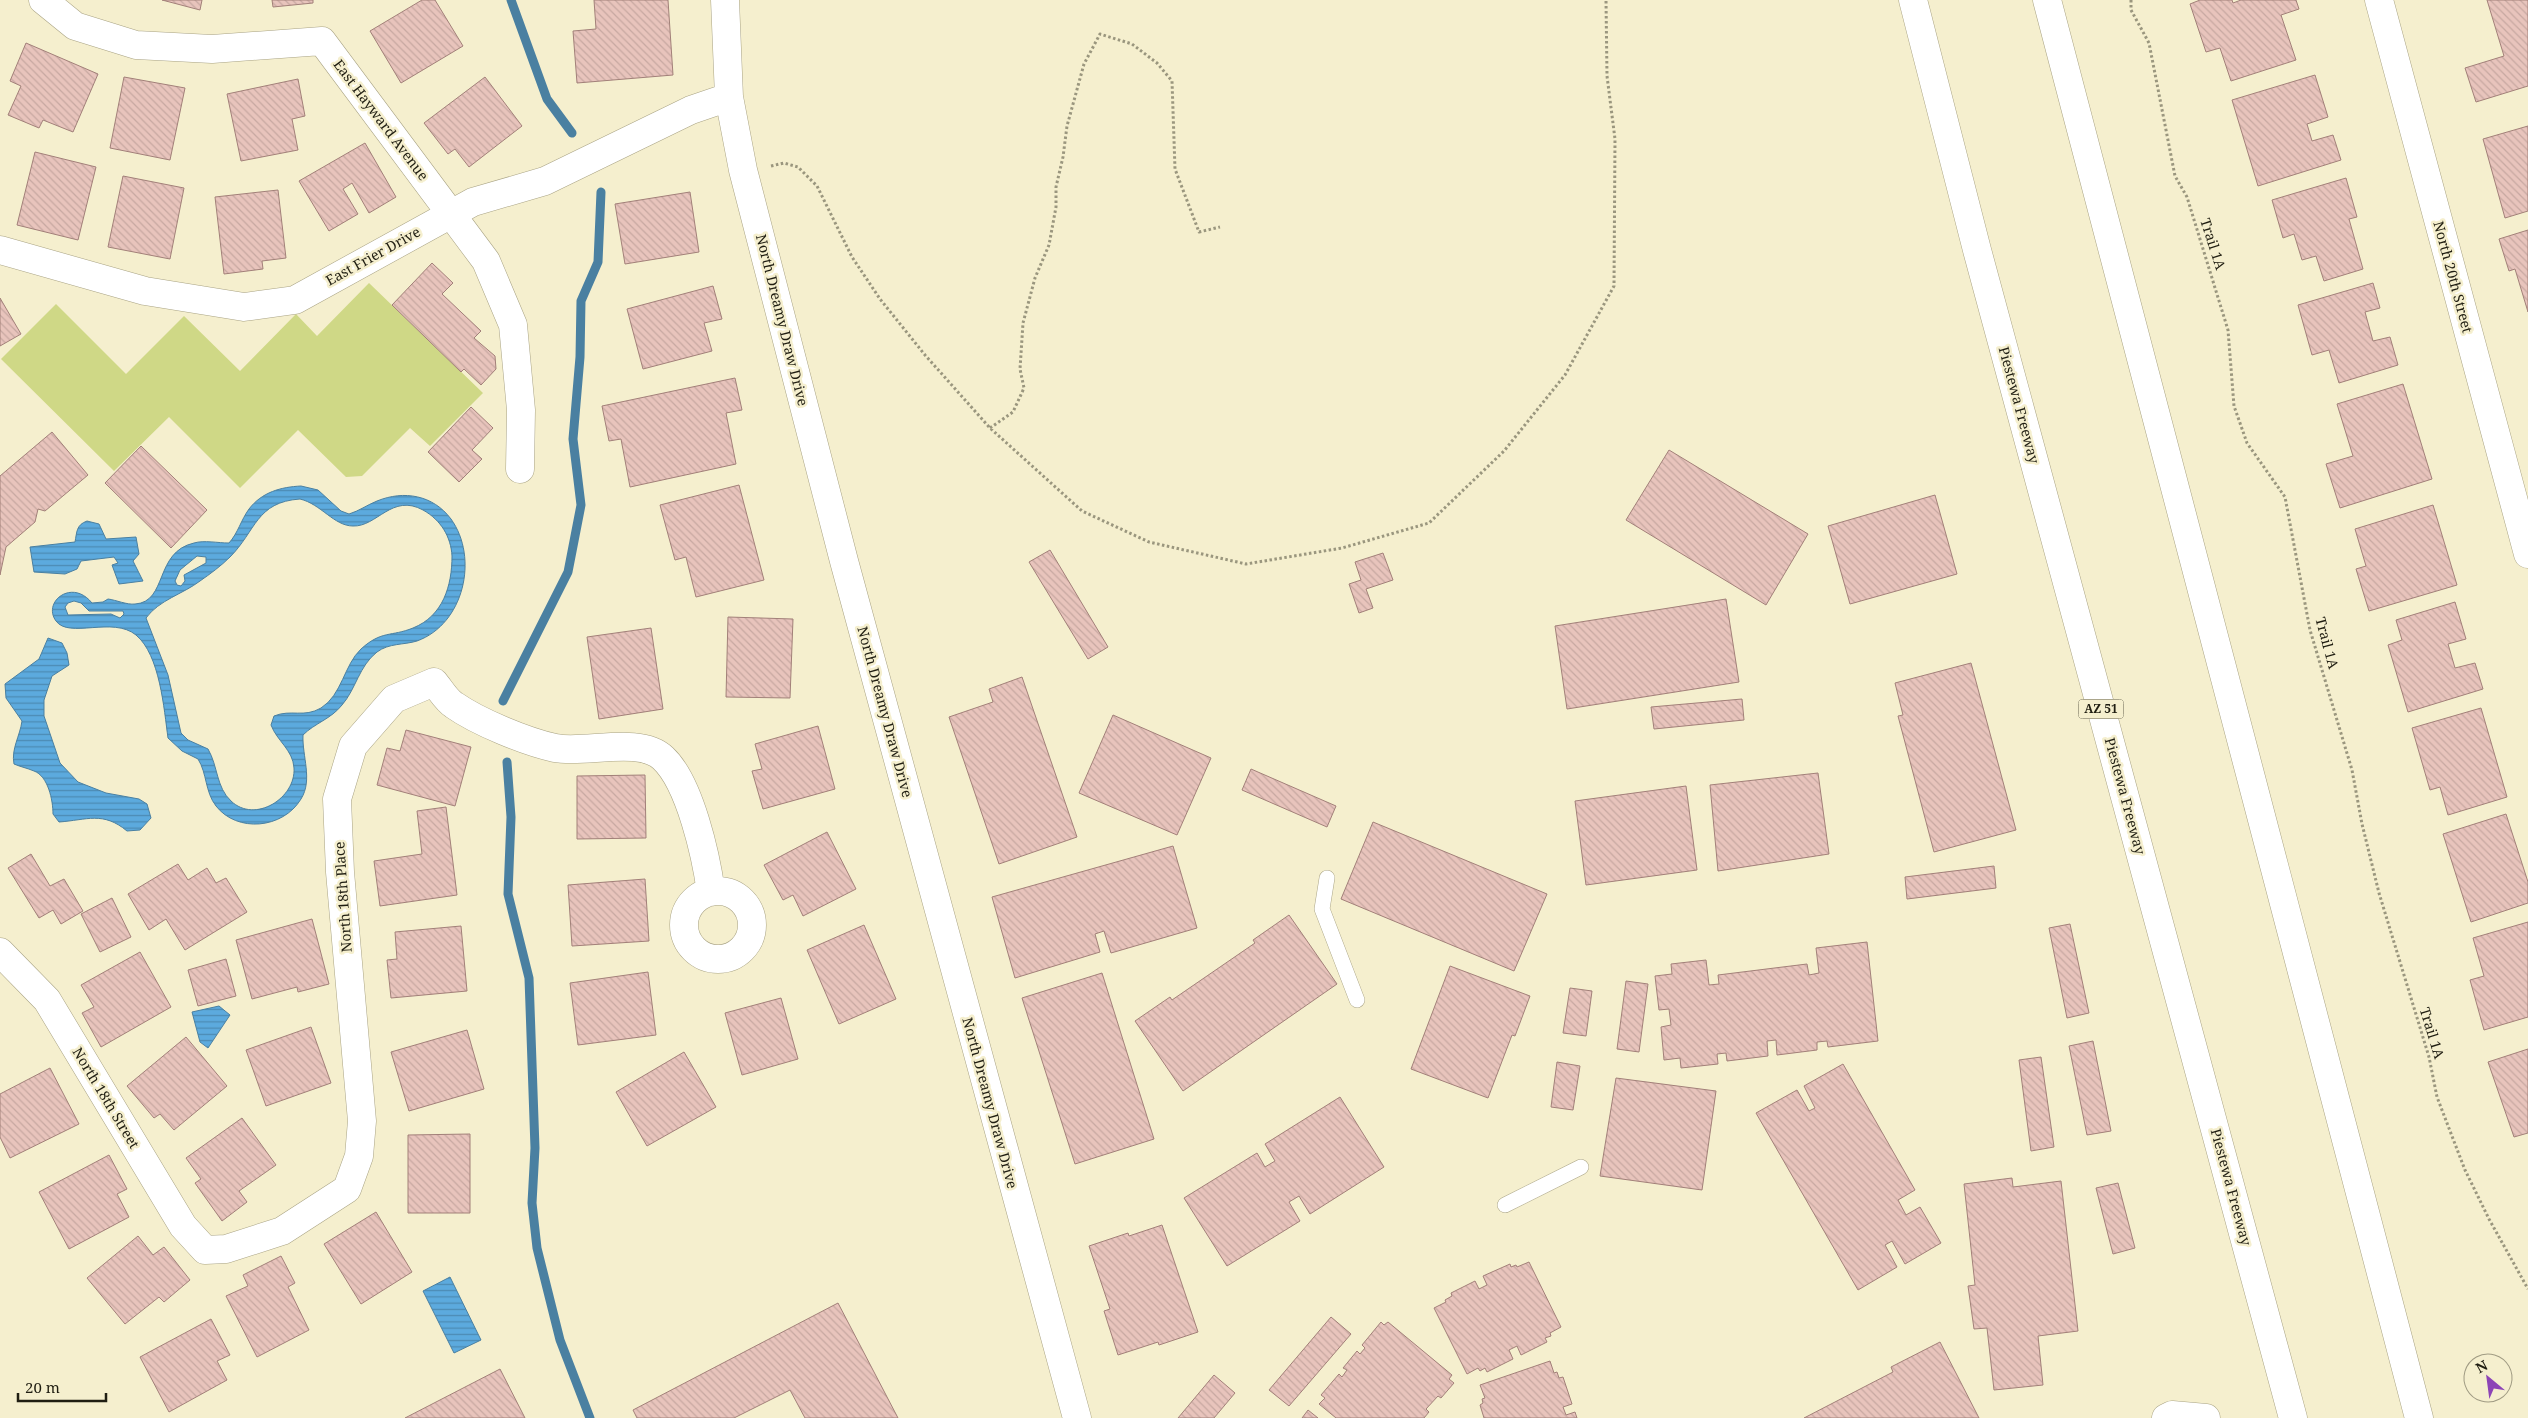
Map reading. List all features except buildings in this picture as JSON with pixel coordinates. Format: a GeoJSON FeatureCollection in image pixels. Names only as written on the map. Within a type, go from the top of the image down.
{"type":"FeatureCollection","features":[{"type":"Feature","properties":{"kind":"main road","name":"East Hayward Avenue"},"geometry":{"type":"LineString","coordinates":[[43,0],[75,26],[136,45],[212,49],[322,41],[486,261],[513,325],[521,410],[520,469]]}},
{"type":"Feature","properties":{"kind":"main road","name":"North Dreamy Draw Drive"},"geometry":{"type":"LineString","coordinates":[[725,0],[729,97],[744,170],[842,553],[1077,1418]]}},
{"type":"Feature","properties":{"kind":"main road","name":"Piestewa Freeway"},"geometry":{"type":"LineString","coordinates":[[1913,0],[1980,259],[2293,1418]]}},
{"type":"Feature","properties":{"kind":"main road"},"geometry":{"type":"LineString","coordinates":[[2046,0],[2419,1418]]}},
{"type":"Feature","properties":{"kind":"main road","name":"North 20th Street"},"geometry":{"type":"LineString","coordinates":[[2379,0],[2528,554]]}},
{"type":"Feature","properties":{"kind":"main road","name":"East Frier Drive"},"geometry":{"type":"LineString","coordinates":[[0,250],[145,291],[244,307],[295,300],[482,198],[545,181],[568,172],[691,110],[729,97]]}},
{"type":"Feature","properties":{"kind":"main road","name":"North 18th Place"},"geometry":{"type":"LineString","coordinates":[[206,1250],[226,1249],[282,1231],[347,1189],[359,1156],[362,1121],[340,872],[337,799],[353,746],[394,699],[434,682],[453,704],[508,732],[557,749],[645,748],[662,757],[681,780],[707,863],[711,892]]}},
{"type":"Feature","properties":{"kind":"main road","name":"North 18th Street"},"geometry":{"type":"LineString","coordinates":[[0,952],[47,1000],[183,1226],[206,1250]]}},
{"type":"Feature","properties":{"kind":"main road"},"geometry":{"type":"LineString","coordinates":[[2166,1418],[2172,1415],[2206,1418]]}},
{"type":"Feature","properties":{"kind":"lane"},"geometry":{"type":"LineString","coordinates":[[1327,878],[1322,910],[1357,1000]]}},
{"type":"Feature","properties":{"kind":"lane"},"geometry":{"type":"LineString","coordinates":[[1505,1204],[1581,1167]]}},
{"type":"Feature","properties":{"kind":"path"},"geometry":{"type":"LineString","coordinates":[[744,170],[784,163],[798,167],[817,186],[852,258],[880,299],[924,355],[990,428],[1082,511],[1149,542],[1246,564],[1342,548],[1428,523],[1504,451],[1565,375],[1614,286],[1615,139],[1607,76],[1606,0]]}},
{"type":"Feature","properties":{"kind":"path","name":"Trail 1A"},"geometry":{"type":"LineString","coordinates":[[2131,0],[2131,10],[2149,43],[2175,176],[2187,198],[2228,330],[2232,359],[2234,406],[2247,443],[2285,497],[2310,630],[2352,770],[2379,893],[2429,1057],[2437,1097],[2465,1170],[2489,1219],[2528,1289]]}},
{"type":"Feature","properties":{"kind":"path"},"geometry":{"type":"LineString","coordinates":[[990,428],[1013,412],[1024,388],[1020,369],[1023,323],[1034,278],[1049,245],[1056,207],[1056,187],[1063,157],[1067,126],[1084,64],[1100,34],[1132,44],[1157,63],[1172,81],[1175,169],[1199,232],[1220,227]]}},
{"type":"Feature","properties":{"kind":"green space"},"geometry":{"type":"Polygon","coordinates":[[[369,283],[483,393],[430,446],[410,428],[362,476],[346,477],[298,430],[240,488],[169,417],[114,471],[1,359],[56,304],[126,374],[184,316],[240,371],[296,314],[317,336],[369,283]]]}},
{"type":"Feature","properties":{"kind":"water"},"geometry":{"type":"Polygon","coordinates":[[[301,486],[318,490],[341,511],[349,514],[377,501],[397,496],[417,497],[427,500],[444,511],[460,535],[464,552],[465,570],[462,588],[456,605],[446,620],[433,632],[417,641],[392,646],[377,652],[366,664],[347,699],[338,710],[303,735],[306,784],[301,799],[293,809],[283,817],[272,822],[247,824],[225,815],[216,806],[212,801],[198,759],[182,751],[168,738],[160,683],[156,669],[151,655],[136,635],[116,627],[71,628],[62,626],[56,621],[53,607],[56,600],[68,593],[84,596],[92,603],[103,602],[108,599],[132,604],[145,601],[153,595],[166,566],[181,548],[198,542],[229,543],[254,503],[279,489],[301,486]],[[300,499],[285,501],[265,512],[258,519],[239,547],[219,567],[193,586],[158,606],[146,618],[168,675],[181,733],[188,740],[208,749],[222,789],[226,795],[231,801],[241,807],[251,810],[262,809],[281,798],[293,779],[294,768],[291,756],[271,725],[274,716],[286,713],[315,711],[321,708],[334,696],[355,656],[368,643],[381,636],[413,628],[432,616],[444,599],[452,567],[450,542],[444,530],[435,519],[423,510],[402,505],[385,512],[370,522],[353,526],[333,519],[314,505],[300,499]],[[197,556],[180,570],[175,581],[177,585],[181,586],[185,581],[184,575],[206,563],[206,557],[197,556]],[[74,601],[68,603],[65,607],[68,615],[111,614],[120,618],[124,614],[123,611],[89,611],[81,603],[74,601]]]}},
{"type":"Feature","properties":{"kind":"water"},"geometry":{"type":"Polygon","coordinates":[[[87,521],[99,524],[106,539],[136,537],[139,554],[133,561],[143,581],[119,584],[112,565],[118,563],[114,557],[81,561],[77,569],[65,574],[34,572],[30,547],[75,542],[79,527],[87,521]]]}},
{"type":"Feature","properties":{"kind":"water"},"geometry":{"type":"Polygon","coordinates":[[[48,638],[62,643],[67,653],[69,665],[52,676],[44,700],[44,716],[60,763],[78,782],[106,793],[139,799],[147,804],[151,818],[140,830],[127,831],[110,821],[95,818],[59,822],[53,814],[51,796],[43,778],[34,771],[14,764],[13,758],[22,721],[6,698],[5,684],[39,659],[48,638]]]}},
{"type":"Feature","properties":{"kind":"water"},"geometry":{"type":"Polygon","coordinates":[[[219,1006],[230,1015],[208,1048],[200,1042],[192,1012],[219,1006]]]}},
{"type":"Feature","properties":{"kind":"water"},"geometry":{"type":"Polygon","coordinates":[[[450,1277],[481,1340],[454,1353],[423,1291],[450,1277]]]}},
{"type":"Feature","properties":{"kind":"waterway"},"geometry":{"type":"LineString","coordinates":[[511,0],[547,99],[572,133]]}},
{"type":"Feature","properties":{"kind":"waterway"},"geometry":{"type":"LineString","coordinates":[[503,701],[568,572],[581,505],[573,439],[580,357],[581,301],[598,262],[601,192]]}},
{"type":"Feature","properties":{"kind":"waterway"},"geometry":{"type":"LineString","coordinates":[[507,762],[511,817],[508,894],[529,978],[535,1148],[532,1203],[537,1248],[560,1340],[590,1418]]}}]}
